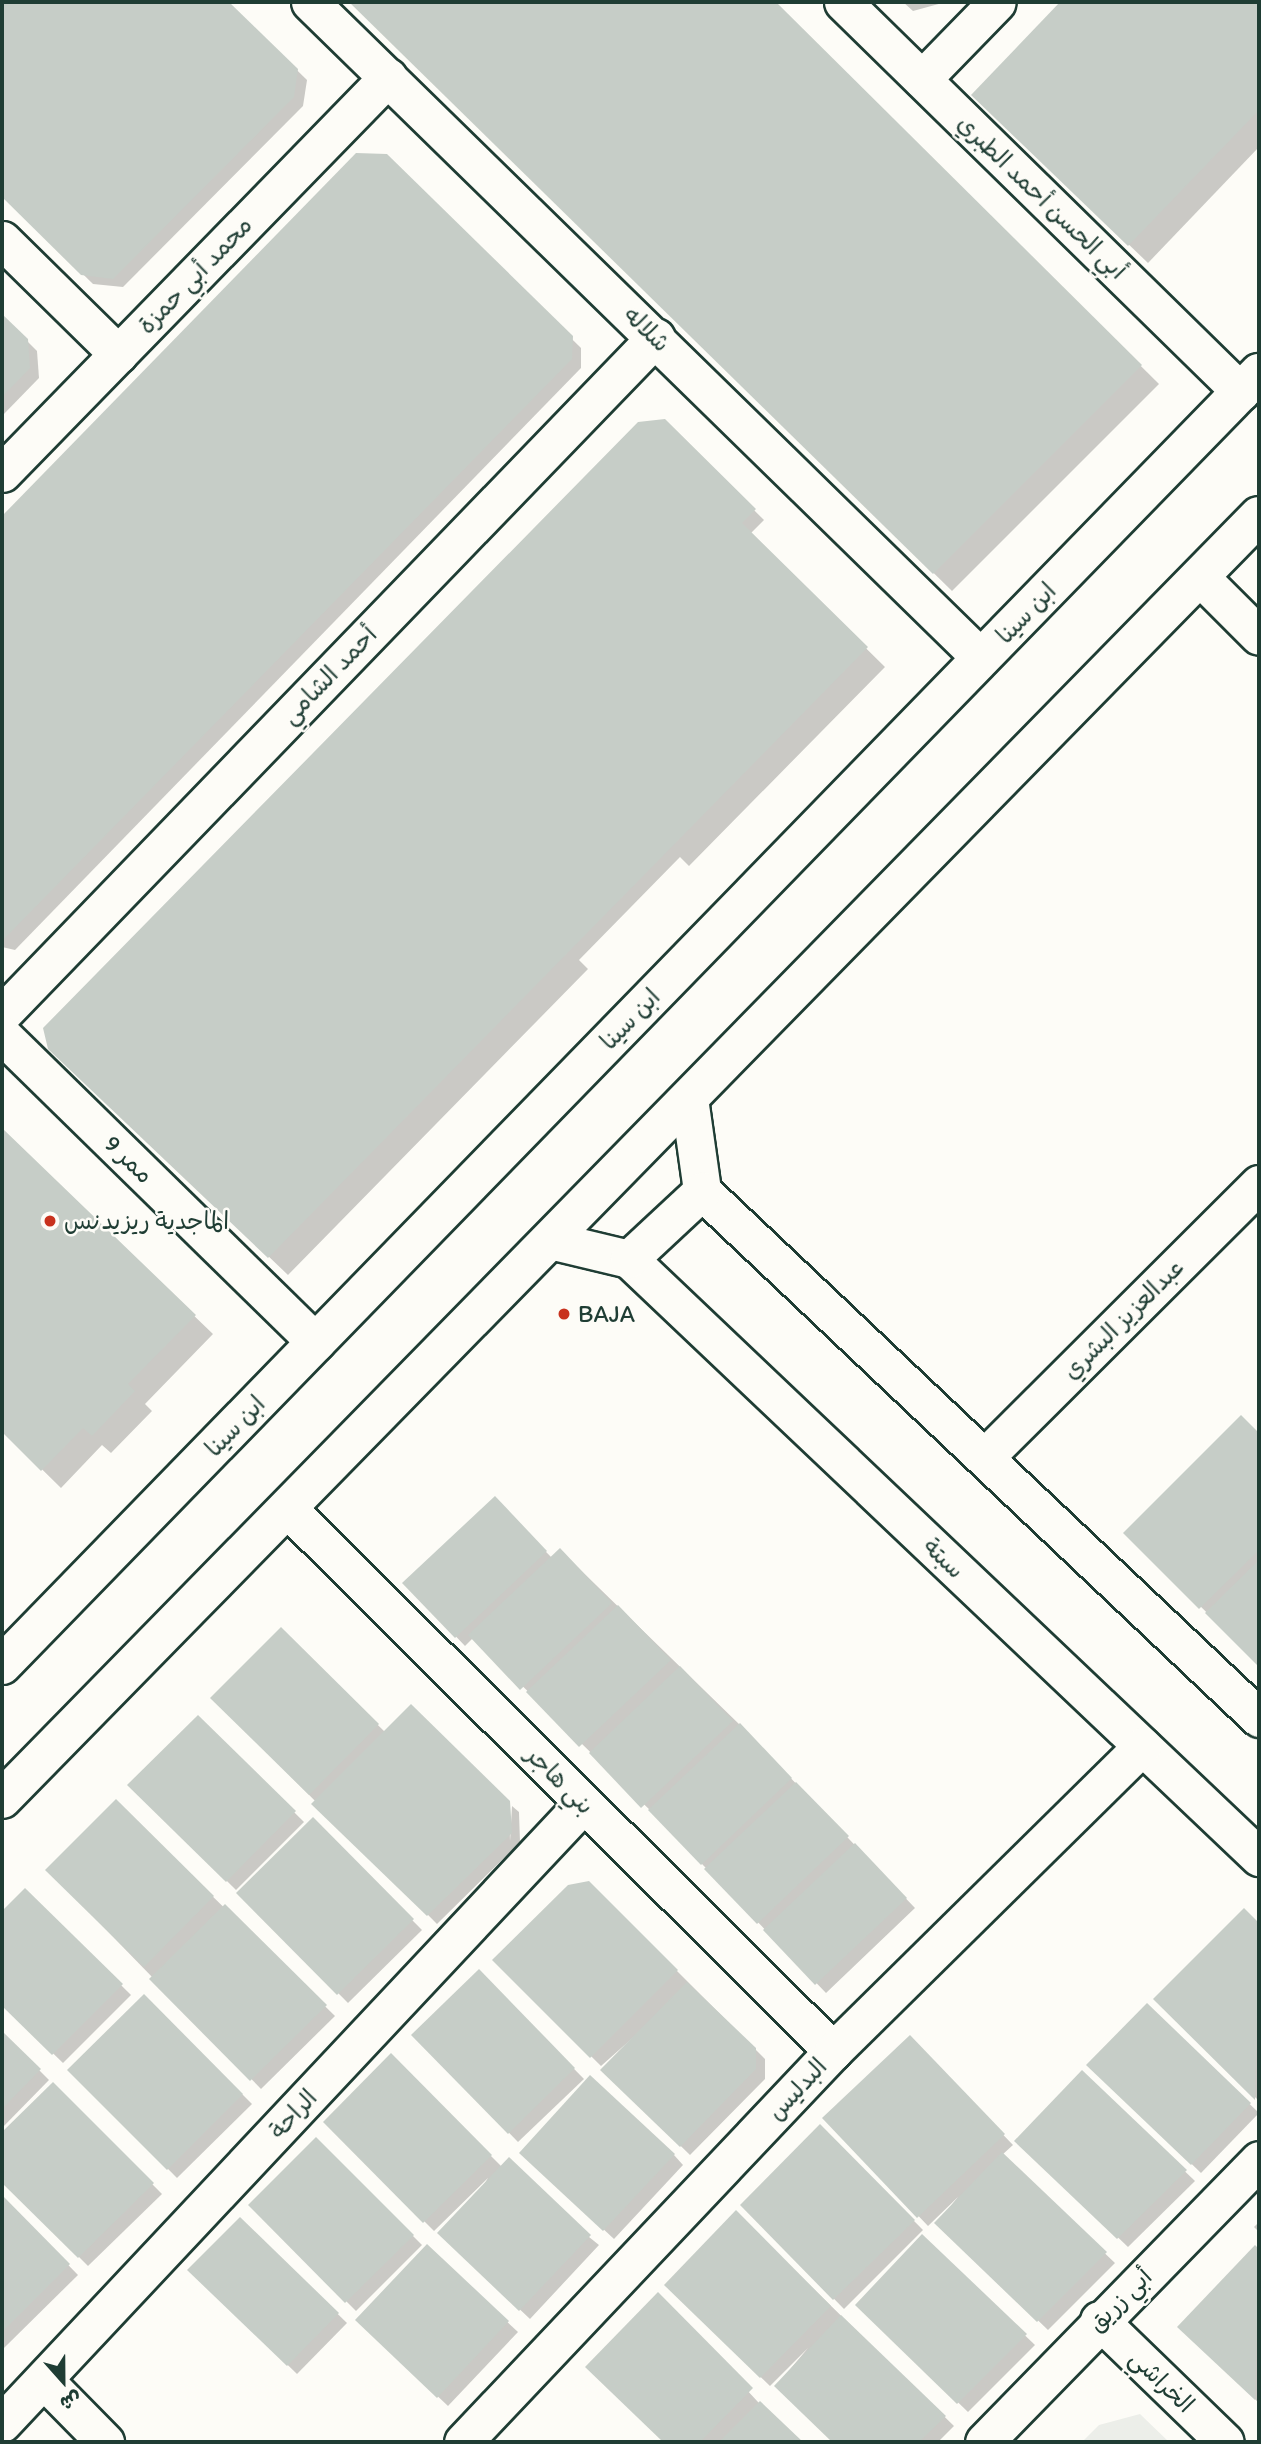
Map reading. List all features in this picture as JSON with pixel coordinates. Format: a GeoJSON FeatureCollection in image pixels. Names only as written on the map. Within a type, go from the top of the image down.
{"type":"FeatureCollection","features":[{"type":"Feature","properties":{"kind":"street","name":"شلاله"},"geometry":{"type":"LineString","coordinates":[[310,2],[656,337],[981,659]]}},
{"type":"Feature","properties":{"kind":"street","name":"أبي الحسن أحمد الطبري"},"geometry":{"type":"LineString","coordinates":[[843,2],[922,79],[1250,382]]}},
{"type":"Feature","properties":{"kind":"street"},"geometry":{"type":"LineString","coordinates":[[922,79],[997,2]]}},
{"type":"Feature","properties":{"kind":"street","name":"محمد أبي حمزة"},"geometry":{"type":"LineString","coordinates":[[2,473],[388,77]]}},
{"type":"Feature","properties":{"kind":"street"},"geometry":{"type":"LineString","coordinates":[[2,240],[118,354]]}},
{"type":"Feature","properties":{"kind":"street","name":"أحمد الشامي"},"geometry":{"type":"LineString","coordinates":[[2,1017],[656,337]]}},
{"type":"Feature","properties":{"kind":"street","name":"ابن سينا"},"geometry":{"type":"LineString","coordinates":[[2,1665],[1250,382]]}},
{"type":"Feature","properties":{"kind":"street"},"geometry":{"type":"LineString","coordinates":[[2,1799],[1259,516]]}},
{"type":"Feature","properties":{"kind":"street"},"geometry":{"type":"LineString","coordinates":[[1200,577],[1259,636]]}},
{"type":"Feature","properties":{"kind":"street","name":"ممر 9"},"geometry":{"type":"LineString","coordinates":[[2,1017],[316,1342]]}},
{"type":"Feature","properties":{"kind":"street"},"geometry":{"type":"LineString","coordinates":[[689,1098],[702,1191],[987,1455],[1259,1718]]}},
{"type":"Feature","properties":{"kind":"street","name":"عبدالعزيز البشري"},"geometry":{"type":"LineString","coordinates":[[987,1455],[1259,1184]]}},
{"type":"Feature","properties":{"kind":"street"},"geometry":{"type":"LineString","coordinates":[[629,1259],[702,1191]]}},
{"type":"Feature","properties":{"kind":"street","name":"سبتة"},"geometry":{"type":"LineString","coordinates":[[550,1240],[629,1259],[1259,1857]]}},
{"type":"Feature","properties":{"kind":"street","name":"بني هاجر"},"geometry":{"type":"LineString","coordinates":[[287,1508],[833,2051]]}},
{"type":"Feature","properties":{"kind":"street","name":"البدليس"},"geometry":{"type":"LineString","coordinates":[[463,2442],[833,2051],[1142,1746]]}},
{"type":"Feature","properties":{"kind":"street","name":"الراحة"},"geometry":{"type":"LineString","coordinates":[[2,2423],[45,2381],[583,1804]]}},
{"type":"Feature","properties":{"kind":"street","name":"أبي زريق"},"geometry":{"type":"LineString","coordinates":[[984,2442],[1100,2320],[1259,2160]]}},
{"type":"Feature","properties":{"kind":"street","name":"الخراشي"},"geometry":{"type":"LineString","coordinates":[[1100,2320],[1225,2442]]}},
{"type":"Feature","properties":{"kind":"street"},"geometry":{"type":"LineString","coordinates":[[45,2381],[106,2442]]}},
{"type":"Feature","properties":{"kind":"shaded area"},"geometry":{"type":"Polygon","coordinates":[[[1140,2414],[1169,2442],[1082,2442],[1099,2425],[1140,2414]]]}},
{"type":"Feature","properties":{"kind":"building"},"geometry":{"type":"Polygon","coordinates":[[[2,2],[229,2],[298,69],[294,97],[113,279],[81,275],[2,197],[2,2]]]}},
{"type":"Feature","properties":{"kind":"building"},"geometry":{"type":"Polygon","coordinates":[[[349,2],[776,2],[1142,365],[933,574],[349,2]]]}},
{"type":"Feature","properties":{"kind":"building"},"geometry":{"type":"Polygon","coordinates":[[[1060,2],[1259,2],[1259,110],[1128,246],[971,95],[1060,2]]]}},
{"type":"Feature","properties":{"kind":"building"},"geometry":{"type":"Polygon","coordinates":[[[356,153],[387,154],[573,336],[572,359],[2,941],[2,516],[356,153]]]}},
{"type":"Feature","properties":{"kind":"building"},"geometry":{"type":"Polygon","coordinates":[[[2,314],[28,339],[30,368],[2,397],[2,314]]]}},
{"type":"Feature","properties":{"kind":"building"},"geometry":{"type":"Polygon","coordinates":[[[665,419],[756,509],[742,523],[868,647],[268,1258],[48,1049],[43,1028],[638,422],[665,419]]]}},
{"type":"Feature","properties":{"kind":"building","name":"الماجدية ريزيدنس"},"geometry":{"type":"Polygon","coordinates":[[[2,1128],[196,1315],[128,1384],[135,1391],[92,1436],[83,1428],[41,1471],[2,1432],[2,1128]]]}},
{"type":"Feature","properties":{"kind":"building"},"geometry":{"type":"Polygon","coordinates":[[[1241,1415],[1259,1433],[1259,1550],[1199,1609],[1123,1533],[1241,1415]]]}},
{"type":"Feature","properties":{"kind":"building"},"geometry":{"type":"Polygon","coordinates":[[[495,1496],[547,1551],[455,1638],[402,1583],[495,1496]]]}},
{"type":"Feature","properties":{"kind":"building"},"geometry":{"type":"Polygon","coordinates":[[[560,1548],[612,1603],[520,1690],[468,1635],[560,1548]]]}},
{"type":"Feature","properties":{"kind":"building"},"geometry":{"type":"Polygon","coordinates":[[[1259,1560],[1259,1667],[1205,1613],[1259,1560]]]}},
{"type":"Feature","properties":{"kind":"building"},"geometry":{"type":"Polygon","coordinates":[[[618,1605],[671,1660],[579,1747],[526,1692],[618,1605]]]}},
{"type":"Feature","properties":{"kind":"building"},"geometry":{"type":"Polygon","coordinates":[[[281,1627],[379,1724],[309,1795],[210,1698],[281,1627]]]}},
{"type":"Feature","properties":{"kind":"building"},"geometry":{"type":"Polygon","coordinates":[[[680,1666],[733,1721],[641,1808],[589,1753],[680,1666]]]}},
{"type":"Feature","properties":{"kind":"building"},"geometry":{"type":"Polygon","coordinates":[[[411,1704],[510,1801],[512,1833],[427,1916],[311,1804],[411,1704]]]}},
{"type":"Feature","properties":{"kind":"building"},"geometry":{"type":"Polygon","coordinates":[[[198,1715],[296,1811],[226,1882],[127,1785],[198,1715]]]}},
{"type":"Feature","properties":{"kind":"building"},"geometry":{"type":"Polygon","coordinates":[[[740,1723],[792,1778],[701,1865],[648,1810],[740,1723]]]}},
{"type":"Feature","properties":{"kind":"building"},"geometry":{"type":"Polygon","coordinates":[[[796,1782],[849,1836],[757,1924],[704,1869],[796,1782]]]}},
{"type":"Feature","properties":{"kind":"building"},"geometry":{"type":"Polygon","coordinates":[[[116,1799],[214,1896],[144,1967],[45,1870],[116,1799]]]}},
{"type":"Feature","properties":{"kind":"building"},"geometry":{"type":"Polygon","coordinates":[[[313,1817],[414,1919],[337,1995],[236,1893],[313,1817]]]}},
{"type":"Feature","properties":{"kind":"building"},"geometry":{"type":"Polygon","coordinates":[[[855,1843],[907,1898],[815,1985],[763,1930],[855,1843]]]}},
{"type":"Feature","properties":{"kind":"building"},"geometry":{"type":"Polygon","coordinates":[[[589,1881],[678,1970],[590,2058],[492,1960],[568,1885],[589,1881]]]}},
{"type":"Feature","properties":{"kind":"building"},"geometry":{"type":"Polygon","coordinates":[[[25,1888],[123,1984],[52,2055],[2,2006],[2,1911],[25,1888]]]}},
{"type":"Feature","properties":{"kind":"building"},"geometry":{"type":"Polygon","coordinates":[[[225,1904],[327,2005],[250,2081],[149,1979],[225,1904]]]}},
{"type":"Feature","properties":{"kind":"building"},"geometry":{"type":"Polygon","coordinates":[[[1244,1908],[1259,1923],[1255,2100],[1153,1999],[1244,1908]]]}},
{"type":"Feature","properties":{"kind":"building"},"geometry":{"type":"Polygon","coordinates":[[[479,1969],[575,2068],[508,2134],[411,2035],[479,1969]]]}},
{"type":"Feature","properties":{"kind":"building"},"geometry":{"type":"Polygon","coordinates":[[[687,1982],[756,2048],[756,2069],[680,2147],[600,2070],[687,1982]]]}},
{"type":"Feature","properties":{"kind":"building"},"geometry":{"type":"Polygon","coordinates":[[[144,1994],[243,2094],[167,2170],[67,2070],[144,1994]]]}},
{"type":"Feature","properties":{"kind":"building"},"geometry":{"type":"Polygon","coordinates":[[[1147,2003],[1251,2103],[1191,2165],[1086,2065],[1147,2003]]]}},
{"type":"Feature","properties":{"kind":"building"},"geometry":{"type":"Polygon","coordinates":[[[2,2031],[41,2069],[2,2109],[2,2031]]]}},
{"type":"Feature","properties":{"kind":"building"},"geometry":{"type":"Polygon","coordinates":[[[910,2035],[1005,2134],[917,2218],[822,2118],[910,2035]]]}},
{"type":"Feature","properties":{"kind":"building"},"geometry":{"type":"Polygon","coordinates":[[[391,2053],[492,2155],[423,2223],[323,2122],[391,2053]]]}},
{"type":"Feature","properties":{"kind":"building"},"geometry":{"type":"Polygon","coordinates":[[[1082,2070],[1187,2170],[1117,2239],[1014,2141],[1082,2070]]]}},
{"type":"Feature","properties":{"kind":"building"},"geometry":{"type":"Polygon","coordinates":[[[590,2075],[675,2154],[603,2231],[519,2153],[590,2075]]]}},
{"type":"Feature","properties":{"kind":"building"},"geometry":{"type":"Polygon","coordinates":[[[53,2082],[154,2183],[78,2258],[2,2183],[2,2132],[53,2082]]]}},
{"type":"Feature","properties":{"kind":"building"},"geometry":{"type":"Polygon","coordinates":[[[820,2124],[915,2220],[833,2300],[740,2205],[820,2124]]]}},
{"type":"Feature","properties":{"kind":"building"},"geometry":{"type":"Polygon","coordinates":[[[316,2137],[414,2235],[345,2303],[248,2205],[316,2137]]]}},
{"type":"Feature","properties":{"kind":"building"},"geometry":{"type":"Polygon","coordinates":[[[1002,2152],[1107,2252],[1037,2322],[934,2223],[1002,2152]]]}},
{"type":"Feature","properties":{"kind":"building"},"geometry":{"type":"Polygon","coordinates":[[[509,2157],[591,2235],[519,2311],[437,2233],[509,2157]]]}},
{"type":"Feature","properties":{"kind":"building"},"geometry":{"type":"Polygon","coordinates":[[[2,2195],[70,2264],[2,2332],[2,2195]]]}},
{"type":"Feature","properties":{"kind":"building"},"geometry":{"type":"Polygon","coordinates":[[[736,2210],[831,2306],[760,2378],[664,2285],[736,2210]]]}},
{"type":"Feature","properties":{"kind":"building"},"geometry":{"type":"Polygon","coordinates":[[[240,2217],[339,2313],[287,2366],[187,2270],[240,2217]]]}},
{"type":"Feature","properties":{"kind":"building"},"geometry":{"type":"Polygon","coordinates":[[[922,2234],[1027,2334],[957,2404],[855,2305],[922,2234]]]}},
{"type":"Feature","properties":{"kind":"building"},"geometry":{"type":"Polygon","coordinates":[[[427,2244],[509,2321],[437,2398],[355,2320],[427,2244]]]}},
{"type":"Feature","properties":{"kind":"building"},"geometry":{"type":"Polygon","coordinates":[[[1255,2245],[1259,2249],[1255,2400],[1177,2327],[1255,2245]]]}},
{"type":"Feature","properties":{"kind":"building"},"geometry":{"type":"Polygon","coordinates":[[[658,2292],[753,2388],[700,2442],[663,2442],[585,2367],[658,2292]]]}},
{"type":"Feature","properties":{"kind":"building"},"geometry":{"type":"Polygon","coordinates":[[[841,2315],[946,2416],[919,2442],[832,2442],[774,2386],[841,2315]]]}},
{"type":"Feature","properties":{"kind":"building"},"geometry":{"type":"Polygon","coordinates":[[[760,2401],[803,2442],[719,2442],[760,2401]]]}},
{"type":"Feature","properties":{"kind":"place","name":"الماجدية ريزيدنس"},"geometry":{"type":"Point","coordinates":[50,1221]}},
{"type":"Feature","properties":{"kind":"place","name":"BAJA"},"geometry":{"type":"Point","coordinates":[564,1314]}}]}
